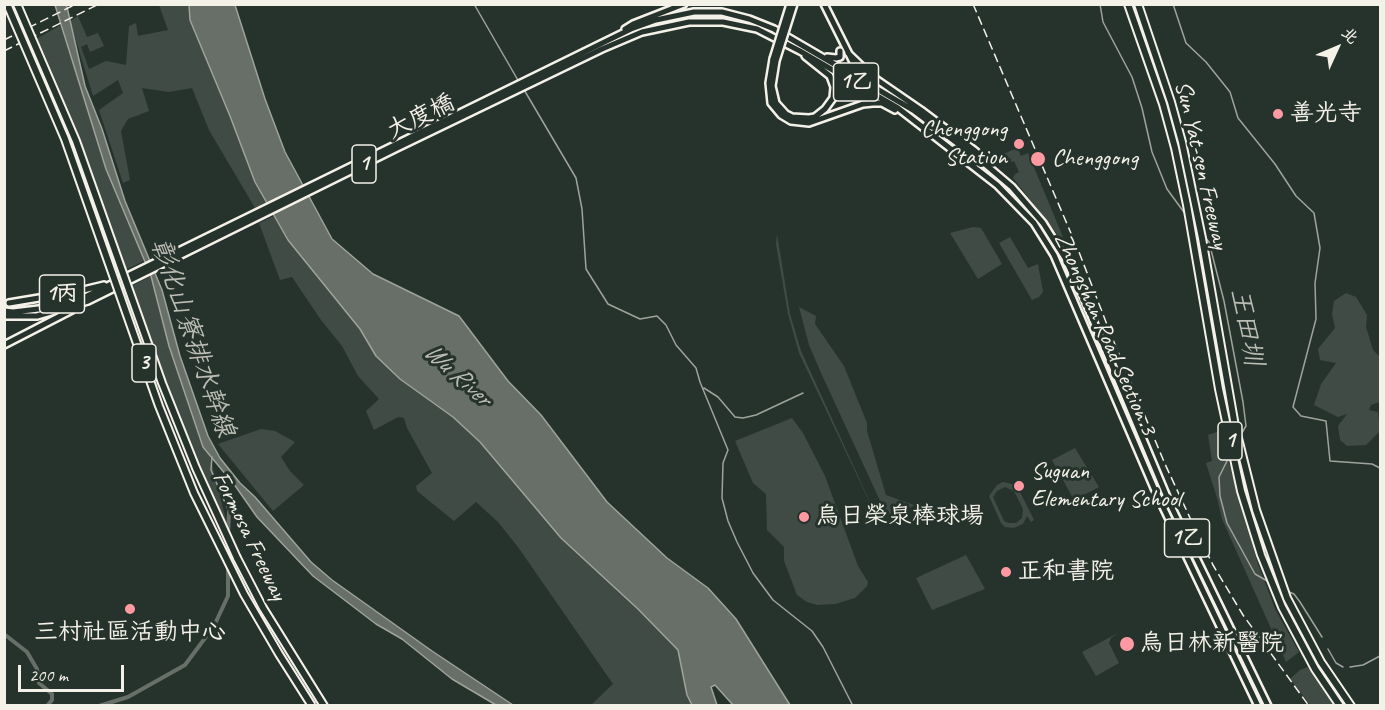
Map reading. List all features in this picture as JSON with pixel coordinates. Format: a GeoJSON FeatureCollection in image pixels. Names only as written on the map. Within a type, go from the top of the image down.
{"type":"FeatureCollection","features":[{"type":"Feature","properties":{"kind":"highway","name":"Formosa Freeway"},"geometry":{"type":"LineString","coordinates":[[7,4],[51,103],[73,160],[159,406],[194,493],[244,594],[312,705]]}},
{"type":"Feature","properties":{"kind":"highway","name":"Formosa Freeway"},"geometry":{"type":"LineString","coordinates":[[17,4],[90,175],[162,382],[200,477],[248,582],[280,638],[324,705]]}},
{"type":"Feature","properties":{"kind":"highway","name":"Sun Yat-sen Freeway"},"geometry":{"type":"LineString","coordinates":[[1128,4],[1163,104],[1187,205],[1219,389],[1241,491],[1273,586],[1299,641],[1340,705]]}},
{"type":"Feature","properties":{"kind":"highway","name":"Sun Yat-sen Freeway"},"geometry":{"type":"LineString","coordinates":[[1138,4],[1171,102],[1196,208],[1226,380],[1246,475],[1276,572],[1306,637],[1351,705]]}},
{"type":"Feature","properties":{"kind":"main road","name":"1"},"geometry":{"type":"LineString","coordinates":[[613,41],[633,24],[684,4]]}},
{"type":"Feature","properties":{"kind":"main road","name":"1"},"geometry":{"type":"LineString","coordinates":[[792,4],[769,83],[771,103],[781,115],[791,121],[809,123],[863,104],[882,103],[910,118]]}},
{"type":"Feature","properties":{"kind":"main road"},"geometry":{"type":"LineString","coordinates":[[824,4],[848,53],[868,79],[886,93]]}},
{"type":"Feature","properties":{"kind":"main road","name":"Zhongshan Road Section 3"},"geometry":{"type":"LineString","coordinates":[[613,41],[663,18],[694,12],[722,12],[749,19],[774,29],[913,110],[1012,187],[1043,223],[1065,258],[1170,504],[1268,705]]}},
{"type":"Feature","properties":{"kind":"main road","name":"Zhongshan Road Section 3"},"geometry":{"type":"LineString","coordinates":[[613,41],[667,25],[689,22],[723,22],[757,29],[873,92],[997,185],[1034,223],[1060,268],[1154,488],[1258,705]]}},
{"type":"Feature","properties":{"kind":"main road","name":"大度橋"},"geometry":{"type":"LineString","coordinates":[[114,282],[613,41]]}},
{"type":"Feature","properties":{"kind":"main road","name":"大度橋"},"geometry":{"type":"LineString","coordinates":[[88,302],[613,41]]}},
{"type":"Feature","properties":{"kind":"main road","name":"1"},"geometry":{"type":"LineString","coordinates":[[774,60],[772,87],[780,108],[792,117],[804,119],[815,117],[829,104],[834,87],[830,76],[800,51]]}},
{"type":"Feature","properties":{"kind":"main road"},"geometry":{"type":"LineString","coordinates":[[818,54],[833,59],[840,57],[840,51]]}},
{"type":"Feature","properties":{"kind":"main road","name":"Zhongshan Road Section 3"},"geometry":{"type":"LineString","coordinates":[[848,53],[873,77],[974,150],[985,164]]}},
{"type":"Feature","properties":{"kind":"main road","name":"1"},"geometry":{"type":"LineString","coordinates":[[4,311],[34,310],[66,304],[114,282]]}},
{"type":"Feature","properties":{"kind":"main road","name":"1丙"},"geometry":{"type":"LineString","coordinates":[[9,303],[75,292],[114,282]]}},
{"type":"Feature","properties":{"kind":"main road","name":"1"},"geometry":{"type":"LineString","coordinates":[[4,316],[37,316],[88,302]]}},
{"type":"Feature","properties":{"kind":"main road","name":"1丙"},"geometry":{"type":"LineString","coordinates":[[4,345],[88,302]]}},
{"type":"Feature","properties":{"kind":"shaded area"},"geometry":{"type":"Polygon","coordinates":[[[159,5],[189,5],[190,20],[255,181],[269,201],[255,208],[209,130],[192,88],[169,92],[142,88],[149,111],[128,119],[121,131],[130,180],[123,183],[99,110],[123,93],[118,80],[93,96],[70,21],[78,16],[87,37],[98,33],[104,46],[90,52],[87,44],[81,47],[89,69],[106,61],[126,65],[129,26],[136,23],[138,36],[168,30],[159,5]]]}},
{"type":"Feature","properties":{"kind":"shaded area"},"geometry":{"type":"Polygon","coordinates":[[[61,25],[106,169],[144,261],[123,271],[94,188],[36,39],[61,25]]]}},
{"type":"Feature","properties":{"kind":"shaded area"},"geometry":{"type":"Polygon","coordinates":[[[1018,149],[1021,156],[1028,153],[1063,237],[1061,239],[1013,178],[1019,172],[1014,161],[1009,163],[1004,154],[1018,149]]]}},
{"type":"Feature","properties":{"kind":"shaded area"},"geometry":{"type":"Polygon","coordinates":[[[274,216],[288,240],[360,329],[376,356],[400,379],[453,417],[480,442],[561,538],[638,609],[678,650],[687,695],[692,705],[591,705],[613,684],[518,547],[498,522],[476,502],[454,521],[417,491],[416,486],[432,473],[407,428],[404,418],[398,417],[374,430],[366,411],[379,399],[358,376],[342,346],[292,277],[280,280],[259,223],[274,216]]]}},
{"type":"Feature","properties":{"kind":"shaded area"},"geometry":{"type":"Polygon","coordinates":[[[973,227],[981,228],[1002,264],[978,279],[950,233],[973,227]]]}},
{"type":"Feature","properties":{"kind":"shaded area"},"geometry":{"type":"Polygon","coordinates":[[[777,234],[790,314],[801,351],[880,524],[799,353],[788,314],[776,244],[777,234]]]}},
{"type":"Feature","properties":{"kind":"shaded area"},"geometry":{"type":"Polygon","coordinates":[[[1010,237],[1028,268],[1038,264],[1043,292],[1032,300],[999,243],[1010,237]]]}},
{"type":"Feature","properties":{"kind":"shaded area"},"geometry":{"type":"Polygon","coordinates":[[[151,276],[169,346],[199,437],[210,456],[230,536],[201,485],[128,288],[151,276]]]}},
{"type":"Feature","properties":{"kind":"shaded area"},"geometry":{"type":"Polygon","coordinates":[[[1346,293],[1356,297],[1367,315],[1366,327],[1373,350],[1380,357],[1380,402],[1371,405],[1369,410],[1378,412],[1380,431],[1366,445],[1347,446],[1340,440],[1338,426],[1347,414],[1338,417],[1314,405],[1321,384],[1336,363],[1320,360],[1318,349],[1335,328],[1332,314],[1334,301],[1346,293]]]}},
{"type":"Feature","properties":{"kind":"shaded area"},"geometry":{"type":"Polygon","coordinates":[[[799,307],[816,316],[815,324],[844,366],[867,423],[867,431],[886,495],[914,505],[893,520],[888,518],[821,373],[809,345],[799,307]]]}},
{"type":"Feature","properties":{"kind":"shaded area","name":"烏日榮泉棒球場"},"geometry":{"type":"Polygon","coordinates":[[[792,418],[803,433],[825,476],[858,566],[868,582],[855,598],[835,604],[817,605],[797,595],[784,561],[784,547],[767,530],[766,494],[753,483],[735,441],[792,418]]]}},
{"type":"Feature","properties":{"kind":"shaded area"},"geometry":{"type":"Polygon","coordinates":[[[261,429],[275,431],[295,442],[281,457],[290,471],[304,485],[273,511],[218,444],[261,429]]]}},
{"type":"Feature","properties":{"kind":"shaded area"},"geometry":{"type":"Polygon","coordinates":[[[1220,431],[1258,564],[1275,609],[1299,652],[1286,662],[1222,519],[1206,463],[1212,461],[1208,435],[1220,431]]]}},
{"type":"Feature","properties":{"kind":"shaded area"},"geometry":{"type":"Polygon","coordinates":[[[1075,448],[1099,487],[1074,500],[1052,460],[1075,448]]]}},
{"type":"Feature","properties":{"kind":"shaded area"},"geometry":{"type":"Polygon","coordinates":[[[1003,482],[1012,484],[1015,482],[1034,520],[1031,522],[1027,516],[1023,524],[1014,528],[1005,527],[989,496],[997,485],[1003,482]],[[1005,487],[997,491],[993,497],[1004,521],[1008,523],[1016,523],[1022,518],[1023,509],[1014,491],[1005,487]]]}},
{"type":"Feature","properties":{"kind":"shaded area"},"geometry":{"type":"Polygon","coordinates":[[[966,555],[985,589],[932,610],[916,578],[966,555]]]}},
{"type":"Feature","properties":{"kind":"shaded area"},"geometry":{"type":"Polygon","coordinates":[[[1118,633],[1111,638],[1109,643],[1119,663],[1096,676],[1082,652],[1118,633]]]}},
{"type":"Feature","properties":{"kind":"shaded area"},"geometry":{"type":"Polygon","coordinates":[[[1308,667],[1335,705],[1310,705],[1290,679],[1300,670],[1308,667]]]}},
{"type":"Feature","properties":{"kind":"water"},"geometry":{"type":"Polygon","coordinates":[[[55,5],[66,5],[67,7],[85,86],[102,129],[125,201],[162,290],[180,356],[208,436],[220,458],[311,562],[332,580],[513,705],[496,705],[452,679],[402,639],[376,624],[313,576],[257,517],[203,447],[169,346],[151,276],[106,169],[55,5]]]}},
{"type":"Feature","properties":{"kind":"water","name":"Wu River"},"geometry":{"type":"Polygon","coordinates":[[[189,5],[235,5],[265,99],[285,152],[332,239],[373,274],[459,316],[508,381],[541,415],[607,502],[667,558],[708,588],[736,619],[790,705],[733,705],[715,685],[711,687],[717,705],[692,705],[687,695],[678,650],[638,609],[561,538],[480,442],[453,417],[400,379],[376,356],[360,329],[288,240],[255,182],[190,20],[189,5]]]}},
{"type":"Feature","properties":{"kind":"waterway"},"geometry":{"type":"LineString","coordinates":[[474,4],[519,82]]}},
{"type":"Feature","properties":{"kind":"waterway","name":"王田圳"},"geometry":{"type":"LineString","coordinates":[[1100,4],[1103,22],[1132,77],[1152,152],[1167,189],[1186,215]]}},
{"type":"Feature","properties":{"kind":"waterway"},"geometry":{"type":"LineString","coordinates":[[1173,4],[1186,43],[1206,62],[1230,92],[1238,118],[1275,164],[1296,196],[1314,213],[1320,248],[1315,283],[1316,319],[1293,407],[1301,416],[1326,421],[1330,461],[1372,464],[1380,468]]}},
{"type":"Feature","properties":{"kind":"waterway"},"geometry":{"type":"LineString","coordinates":[[523,88],[576,178],[582,209],[586,269],[608,304],[640,319],[657,316],[666,325],[676,345],[696,368],[728,450],[723,463],[722,498],[737,542],[753,573],[773,600],[812,631],[823,647],[853,706]]}},
{"type":"Feature","properties":{"kind":"waterway","name":"王田圳"},"geometry":{"type":"LineString","coordinates":[[1205,237],[1209,242],[1224,301],[1243,402],[1246,426],[1240,436]]}},
{"type":"Feature","properties":{"kind":"waterway"},"geometry":{"type":"LineString","coordinates":[[704,388],[718,397],[735,417],[743,418],[756,415],[803,393]]}},
{"type":"Feature","properties":{"kind":"waterway","name":"王田圳"},"geometry":{"type":"LineString","coordinates":[[1231,453],[1219,477],[1220,496],[1227,523],[1255,574],[1269,582]]}},
{"type":"Feature","properties":{"kind":"waterway"},"geometry":{"type":"LineString","coordinates":[[212,457],[211,470],[229,512]]}},
{"type":"Feature","properties":{"kind":"waterway","name":"彰化山寮排水幹線"},"geometry":{"type":"LineString","coordinates":[[228,536],[229,512]]}},
{"type":"Feature","properties":{"kind":"waterway","name":"彰化山寮排水幹線"},"geometry":{"type":"LineString","coordinates":[[99,706],[128,697],[185,665],[214,626],[228,596],[228,543]]}},
{"type":"Feature","properties":{"kind":"waterway","name":"王田圳"},"geometry":{"type":"LineString","coordinates":[[1287,591],[1294,594],[1322,637]]}},
{"type":"Feature","properties":{"kind":"waterway"},"geometry":{"type":"LineString","coordinates":[[4,634],[27,652],[37,669],[39,683],[52,694],[52,700],[47,706]]}},
{"type":"Feature","properties":{"kind":"waterway","name":"王田圳"},"geometry":{"type":"LineString","coordinates":[[1328,649],[1336,663],[1343,667]]}},
{"type":"Feature","properties":{"kind":"waterway","name":"王田圳"},"geometry":{"type":"LineString","coordinates":[[1350,667],[1363,665],[1380,656]]}},
{"type":"Feature","properties":{"kind":"railway"},"geometry":{"type":"LineString","coordinates":[[4,40],[76,4]]}},
{"type":"Feature","properties":{"kind":"railway"},"geometry":{"type":"LineString","coordinates":[[4,51],[99,4]]}},
{"type":"Feature","properties":{"kind":"railway"},"geometry":{"type":"LineString","coordinates":[[973,4],[1079,252],[1165,464],[1197,533],[1243,615],[1309,706]]}},
{"type":"Feature","properties":{"kind":"place","name":"善光寺"},"geometry":{"type":"Point","coordinates":[1278,114]}},
{"type":"Feature","properties":{"kind":"place","name":"Chenggong Station"},"geometry":{"type":"Point","coordinates":[1019,144]}},
{"type":"Feature","properties":{"kind":"place","name":"Chenggong"},"geometry":{"type":"Point","coordinates":[1038,159]}},
{"type":"Feature","properties":{"kind":"place","name":"Suguan Elementary School"},"geometry":{"type":"Point","coordinates":[1019,486]}},
{"type":"Feature","properties":{"kind":"place","name":"烏日榮泉棒球場"},"geometry":{"type":"Point","coordinates":[804,517]}},
{"type":"Feature","properties":{"kind":"place","name":"正和書院"},"geometry":{"type":"Point","coordinates":[1006,572]}},
{"type":"Feature","properties":{"kind":"place","name":"三村社區活動中心"},"geometry":{"type":"Point","coordinates":[130,609]}},
{"type":"Feature","properties":{"kind":"place","name":"烏日林新醫院"},"geometry":{"type":"Point","coordinates":[1127,644]}}]}
